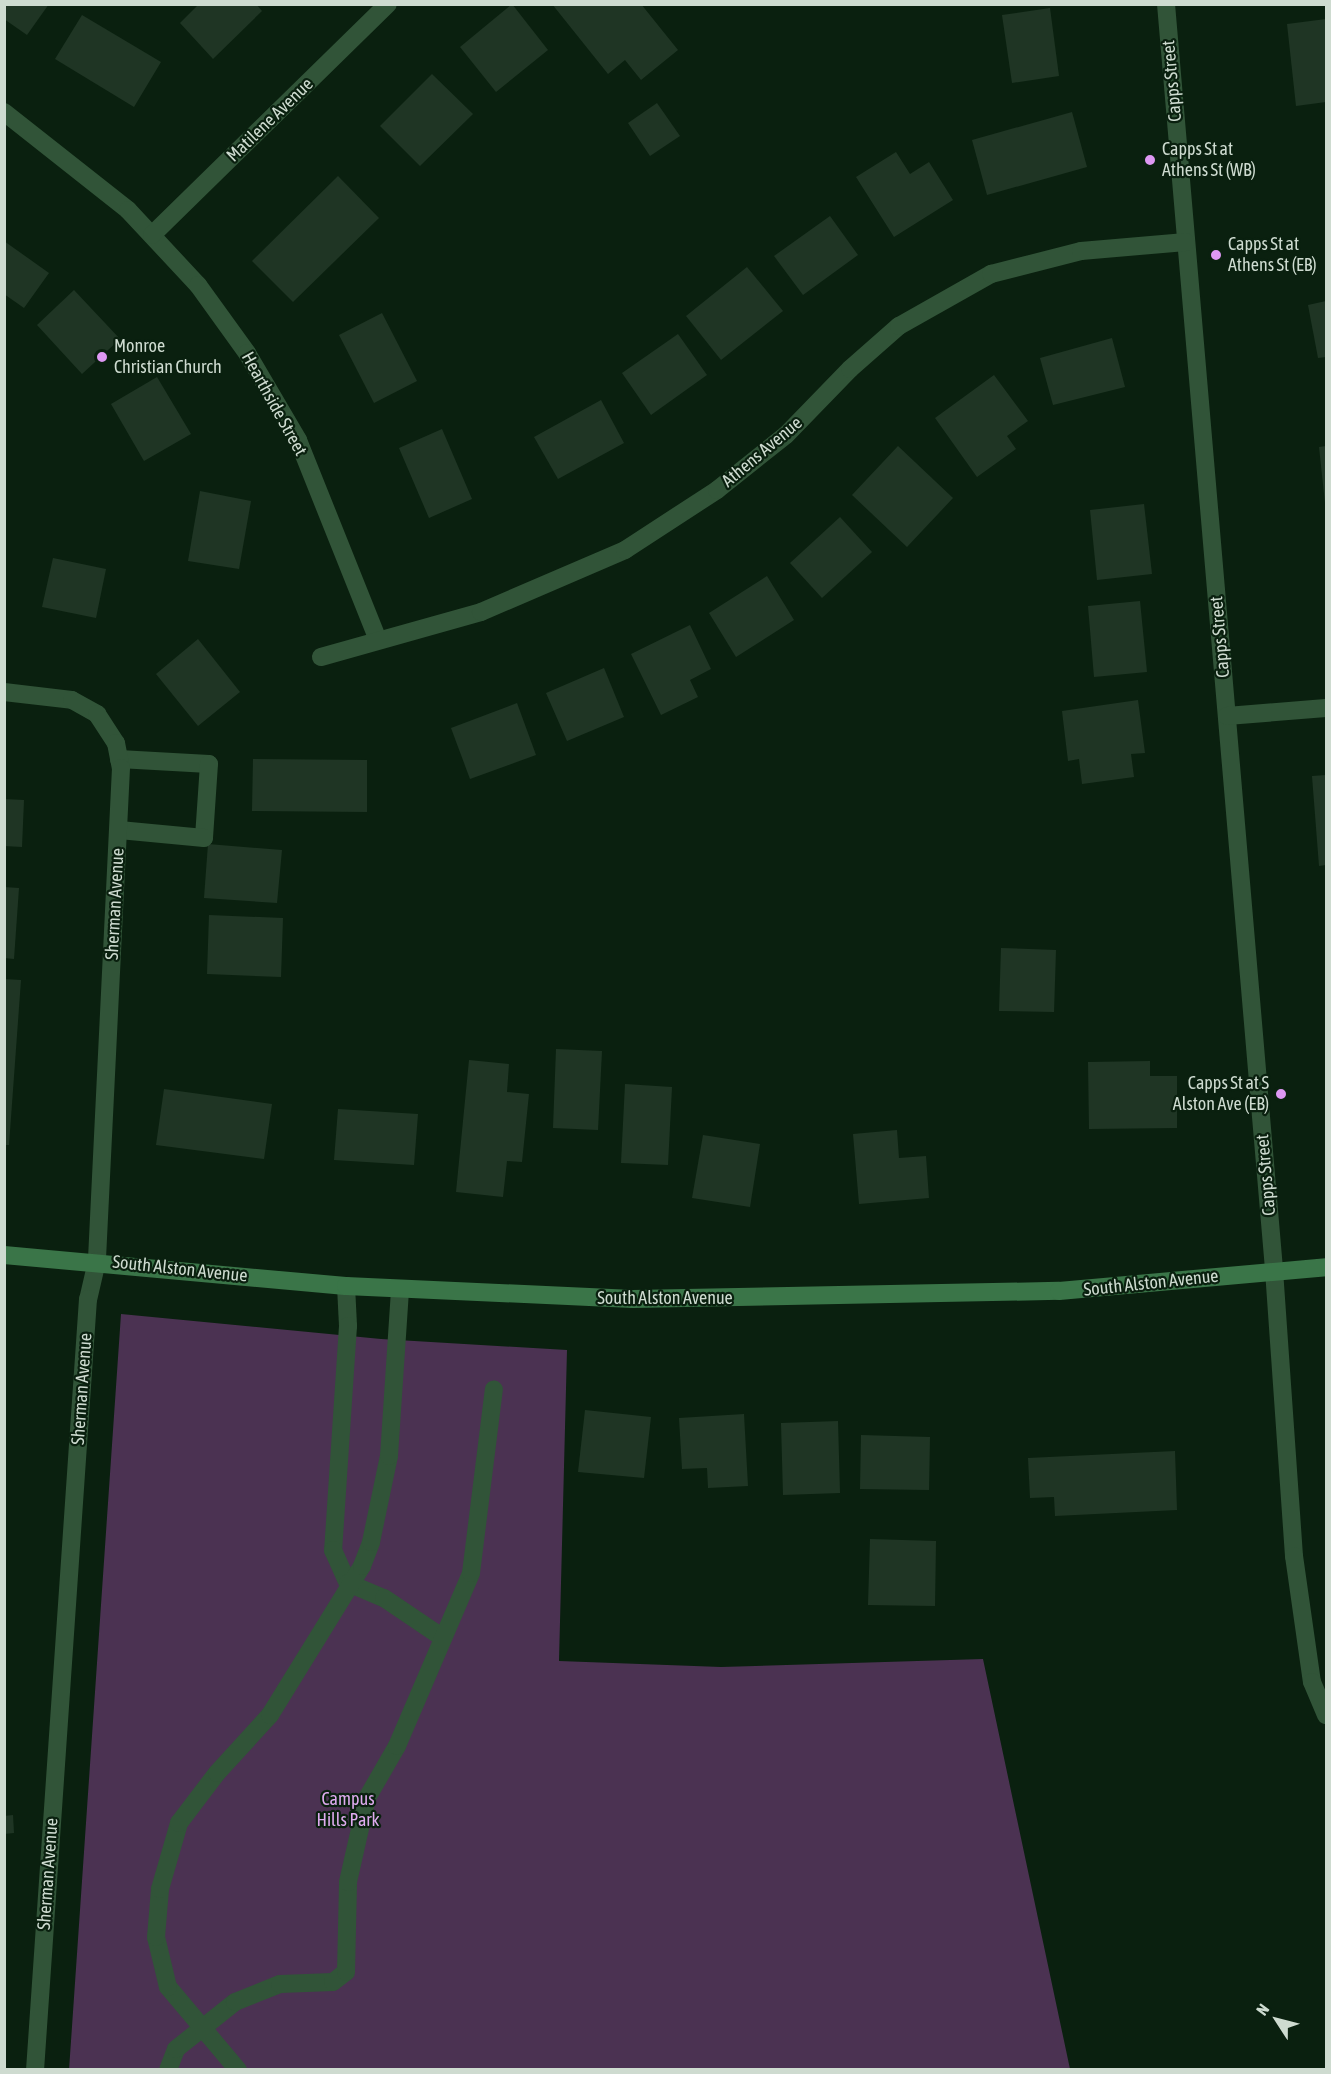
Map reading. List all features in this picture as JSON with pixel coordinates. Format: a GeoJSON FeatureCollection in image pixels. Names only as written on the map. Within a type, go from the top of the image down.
{"type":"FeatureCollection","features":[{"type":"Feature","properties":{"kind":"street","name":"Matilene Avenue"},"geometry":{"type":"LineString","coordinates":[[152,235],[388,4]]}},
{"type":"Feature","properties":{"kind":"street","name":"Capps Street"},"geometry":{"type":"LineString","coordinates":[[1166,4],[1274,1270],[1294,1556],[1312,1682],[1326,1715]]}},
{"type":"Feature","properties":{"kind":"street","name":"Hearthside Street"},"geometry":{"type":"LineString","coordinates":[[4,112],[128,210],[198,285],[240,343],[298,440],[378,640]]}},
{"type":"Feature","properties":{"kind":"street","name":"Athens Avenue"},"geometry":{"type":"LineString","coordinates":[[321,657],[482,612],[573,574],[655,533],[786,435],[850,369],[899,326],[963,287],[1021,263],[1081,251],[1186,242]]}},
{"type":"Feature","properties":{"kind":"street","name":"Sherman Avenue"},"geometry":{"type":"LineString","coordinates":[[4,692],[72,700],[98,714],[116,742],[119,759],[119,830],[97,1261],[88,1299],[35,2070]]}},
{"type":"Feature","properties":{"kind":"street"},"geometry":{"type":"LineString","coordinates":[[1227,716],[1326,708]]}},
{"type":"Feature","properties":{"kind":"street"},"geometry":{"type":"LineString","coordinates":[[119,759],[209,764],[204,838],[119,830]]}},
{"type":"Feature","properties":{"kind":"street","name":"South Alston Avenue"},"geometry":{"type":"LineString","coordinates":[[4,1255],[97,1261],[346,1286],[644,1299],[948,1296],[1080,1290],[1274,1270],[1326,1267]]}},
{"type":"Feature","properties":{"kind":"street"},"geometry":{"type":"LineString","coordinates":[[346,1286],[348,1326],[333,1550],[348,1583],[384,1598],[443,1638]]}},
{"type":"Feature","properties":{"kind":"street"},"geometry":{"type":"LineString","coordinates":[[238,2070],[168,1987],[156,1937],[160,1889],[179,1823],[217,1773],[270,1715],[348,1583],[362,1566],[371,1542],[389,1456],[400,1289]]}},
{"type":"Feature","properties":{"kind":"street"},"geometry":{"type":"LineString","coordinates":[[168,2070],[176,2049],[234,2002],[280,1984],[333,1982],[346,1972],[348,1882],[367,1798],[397,1746],[471,1573],[494,1389]]}},
{"type":"Feature","properties":{"kind":"green space","name":"Campus Hills Park"},"geometry":{"type":"Polygon","coordinates":[[[121,1314],[381,1339],[567,1350],[559,1661],[721,1667],[983,1659],[1070,2069],[69,2070],[121,1314]]]}},
{"type":"Feature","properties":{"kind":"building"},"geometry":{"type":"Polygon","coordinates":[[[4,4],[49,4],[27,35],[4,19],[4,4]]]}},
{"type":"Feature","properties":{"kind":"building"},"geometry":{"type":"Polygon","coordinates":[[[199,4],[256,4],[262,11],[213,59],[180,23],[199,4]]]}},
{"type":"Feature","properties":{"kind":"building"},"geometry":{"type":"Polygon","coordinates":[[[512,4],[548,50],[496,92],[460,47],[512,4]]]}},
{"type":"Feature","properties":{"kind":"building"},"geometry":{"type":"Polygon","coordinates":[[[552,4],[641,4],[678,50],[641,80],[625,60],[608,74],[552,4]]]}},
{"type":"Feature","properties":{"kind":"building"},"geometry":{"type":"Polygon","coordinates":[[[1050,8],[1059,76],[1012,83],[1002,15],[1050,8]]]}},
{"type":"Feature","properties":{"kind":"building"},"geometry":{"type":"Polygon","coordinates":[[[82,15],[161,62],[134,107],[55,59],[82,15]]]}},
{"type":"Feature","properties":{"kind":"building"},"geometry":{"type":"Polygon","coordinates":[[[1326,19],[1326,102],[1296,106],[1287,24],[1326,19]]]}},
{"type":"Feature","properties":{"kind":"building"},"geometry":{"type":"Polygon","coordinates":[[[432,74],[473,114],[420,166],[380,126],[432,74]]]}},
{"type":"Feature","properties":{"kind":"building"},"geometry":{"type":"Polygon","coordinates":[[[657,103],[680,136],[650,156],[628,123],[657,103]]]}},
{"type":"Feature","properties":{"kind":"building"},"geometry":{"type":"Polygon","coordinates":[[[1072,112],[1087,167],[987,195],[972,140],[1072,112]]]}},
{"type":"Feature","properties":{"kind":"building"},"geometry":{"type":"Polygon","coordinates":[[[896,152],[910,174],[929,162],[953,200],[894,237],[856,177],[896,152]]]}},
{"type":"Feature","properties":{"kind":"building"},"geometry":{"type":"Polygon","coordinates":[[[338,176],[379,218],[293,302],[252,261],[338,176]]]}},
{"type":"Feature","properties":{"kind":"building"},"geometry":{"type":"Polygon","coordinates":[[[830,216],[858,255],[803,295],[774,256],[830,216]]]}},
{"type":"Feature","properties":{"kind":"building"},"geometry":{"type":"Polygon","coordinates":[[[4,241],[49,273],[24,308],[4,294],[4,241]]]}},
{"type":"Feature","properties":{"kind":"building"},"geometry":{"type":"Polygon","coordinates":[[[747,267],[783,311],[721,360],[686,316],[747,267]]]}},
{"type":"Feature","properties":{"kind":"building"},"geometry":{"type":"Polygon","coordinates":[[[74,290],[120,339],[82,374],[37,325],[74,290]]]}},
{"type":"Feature","properties":{"kind":"building"},"geometry":{"type":"Polygon","coordinates":[[[1326,301],[1326,357],[1318,358],[1308,305],[1326,301]]]}},
{"type":"Feature","properties":{"kind":"building"},"geometry":{"type":"Polygon","coordinates":[[[382,313],[417,381],[374,403],[339,335],[382,313]]]}},
{"type":"Feature","properties":{"kind":"building"},"geometry":{"type":"Polygon","coordinates":[[[678,334],[707,375],[651,415],[622,373],[678,334]]]}},
{"type":"Feature","properties":{"kind":"building"},"geometry":{"type":"Polygon","coordinates":[[[1112,338],[1125,387],[1053,405],[1040,358],[1112,338]]]}},
{"type":"Feature","properties":{"kind":"building"},"geometry":{"type":"Polygon","coordinates":[[[994,375],[1028,421],[1007,436],[1016,449],[977,477],[935,418],[994,375]]]}},
{"type":"Feature","properties":{"kind":"building"},"geometry":{"type":"Polygon","coordinates":[[[157,377],[191,434],[144,461],[111,404],[157,377]]]}},
{"type":"Feature","properties":{"kind":"building"},"geometry":{"type":"Polygon","coordinates":[[[601,400],[624,443],[558,479],[534,437],[601,400]]]}},
{"type":"Feature","properties":{"kind":"building"},"geometry":{"type":"Polygon","coordinates":[[[442,429],[472,499],[429,518],[399,448],[442,429]]]}},
{"type":"Feature","properties":{"kind":"building"},"geometry":{"type":"Polygon","coordinates":[[[898,446],[953,498],[907,547],[852,495],[898,446]]]}},
{"type":"Feature","properties":{"kind":"building"},"geometry":{"type":"Polygon","coordinates":[[[1326,446],[1326,503],[1325,503],[1319,447],[1326,446]]]}},
{"type":"Feature","properties":{"kind":"building"},"geometry":{"type":"Polygon","coordinates":[[[200,491],[251,501],[239,569],[188,561],[200,491]]]}},
{"type":"Feature","properties":{"kind":"building"},"geometry":{"type":"Polygon","coordinates":[[[1144,504],[1152,574],[1097,580],[1090,510],[1144,504]]]}},
{"type":"Feature","properties":{"kind":"building"},"geometry":{"type":"Polygon","coordinates":[[[840,517],[872,552],[822,598],[790,563],[840,517]]]}},
{"type":"Feature","properties":{"kind":"building"},"geometry":{"type":"Polygon","coordinates":[[[53,558],[106,569],[96,618],[42,607],[53,558]]]}},
{"type":"Feature","properties":{"kind":"building"},"geometry":{"type":"Polygon","coordinates":[[[767,576],[794,620],[736,657],[709,613],[767,576]]]}},
{"type":"Feature","properties":{"kind":"building"},"geometry":{"type":"Polygon","coordinates":[[[1140,601],[1147,672],[1094,677],[1088,606],[1140,601]]]}},
{"type":"Feature","properties":{"kind":"building"},"geometry":{"type":"Polygon","coordinates":[[[690,625],[711,669],[690,680],[698,697],[661,715],[631,654],[690,625]]]}},
{"type":"Feature","properties":{"kind":"building"},"geometry":{"type":"Polygon","coordinates":[[[198,639],[240,692],[198,726],[156,674],[198,639]]]}},
{"type":"Feature","properties":{"kind":"building"},"geometry":{"type":"Polygon","coordinates":[[[604,668],[624,717],[567,741],[546,693],[604,668]]]}},
{"type":"Feature","properties":{"kind":"building"},"geometry":{"type":"Polygon","coordinates":[[[1138,700],[1145,753],[1131,754],[1134,777],[1082,784],[1079,759],[1068,761],[1062,711],[1138,700]]]}},
{"type":"Feature","properties":{"kind":"building"},"geometry":{"type":"Polygon","coordinates":[[[517,703],[536,755],[470,779],[451,728],[517,703]]]}},
{"type":"Feature","properties":{"kind":"building"},"geometry":{"type":"Polygon","coordinates":[[[253,759],[367,760],[367,812],[252,811],[253,759]]]}},
{"type":"Feature","properties":{"kind":"building"},"geometry":{"type":"Polygon","coordinates":[[[1326,775],[1326,865],[1319,866],[1312,776],[1326,775]]]}},
{"type":"Feature","properties":{"kind":"building"},"geometry":{"type":"Polygon","coordinates":[[[4,799],[24,800],[22,847],[4,846],[4,799]]]}},
{"type":"Feature","properties":{"kind":"building"},"geometry":{"type":"Polygon","coordinates":[[[208,844],[282,850],[277,903],[204,898],[208,844]]]}},
{"type":"Feature","properties":{"kind":"building"},"geometry":{"type":"Polygon","coordinates":[[[4,887],[19,888],[14,959],[4,958],[4,887]]]}},
{"type":"Feature","properties":{"kind":"building"},"geometry":{"type":"Polygon","coordinates":[[[209,915],[283,918],[281,977],[207,974],[209,915]]]}},
{"type":"Feature","properties":{"kind":"building"},"geometry":{"type":"Polygon","coordinates":[[[1001,948],[1056,950],[1054,1012],[999,1011],[1001,948]]]}},
{"type":"Feature","properties":{"kind":"building"},"geometry":{"type":"Polygon","coordinates":[[[4,979],[21,980],[9,1145],[4,1145],[4,979]]]}},
{"type":"Feature","properties":{"kind":"building"},"geometry":{"type":"Polygon","coordinates":[[[556,1049],[602,1051],[598,1130],[553,1128],[556,1049]]]}},
{"type":"Feature","properties":{"kind":"building"},"geometry":{"type":"Polygon","coordinates":[[[469,1060],[509,1064],[507,1092],[529,1094],[522,1162],[507,1161],[503,1197],[456,1192],[469,1060]]]}},
{"type":"Feature","properties":{"kind":"building"},"geometry":{"type":"Polygon","coordinates":[[[1150,1061],[1150,1076],[1177,1076],[1177,1128],[1089,1129],[1088,1062],[1150,1061]]]}},
{"type":"Feature","properties":{"kind":"building"},"geometry":{"type":"Polygon","coordinates":[[[625,1084],[672,1087],[668,1165],[621,1163],[625,1084]]]}},
{"type":"Feature","properties":{"kind":"building"},"geometry":{"type":"Polygon","coordinates":[[[164,1089],[272,1104],[264,1159],[156,1145],[164,1089]]]}},
{"type":"Feature","properties":{"kind":"building"},"geometry":{"type":"Polygon","coordinates":[[[338,1109],[418,1114],[414,1165],[334,1160],[338,1109]]]}},
{"type":"Feature","properties":{"kind":"building"},"geometry":{"type":"Polygon","coordinates":[[[897,1130],[899,1158],[926,1156],[929,1198],[859,1204],[853,1134],[897,1130]]]}},
{"type":"Feature","properties":{"kind":"building"},"geometry":{"type":"Polygon","coordinates":[[[703,1135],[760,1144],[750,1207],[692,1198],[703,1135]]]}},
{"type":"Feature","properties":{"kind":"building"},"geometry":{"type":"Polygon","coordinates":[[[585,1410],[651,1417],[644,1478],[578,1472],[585,1410]]]}},
{"type":"Feature","properties":{"kind":"building"},"geometry":{"type":"Polygon","coordinates":[[[744,1414],[748,1486],[708,1488],[707,1468],[682,1469],[679,1418],[744,1414]]]}},
{"type":"Feature","properties":{"kind":"building"},"geometry":{"type":"Polygon","coordinates":[[[838,1421],[840,1493],[783,1495],[781,1423],[838,1421]]]}},
{"type":"Feature","properties":{"kind":"building"},"geometry":{"type":"Polygon","coordinates":[[[861,1435],[930,1437],[929,1490],[860,1489],[861,1435]]]}},
{"type":"Feature","properties":{"kind":"building"},"geometry":{"type":"Polygon","coordinates":[[[1175,1451],[1177,1510],[1055,1516],[1054,1497],[1030,1498],[1028,1458],[1175,1451]]]}},
{"type":"Feature","properties":{"kind":"building"},"geometry":{"type":"Polygon","coordinates":[[[870,1539],[936,1541],[935,1606],[868,1605],[870,1539]]]}},
{"type":"Feature","properties":{"kind":"building"},"geometry":{"type":"Polygon","coordinates":[[[13,1815],[14,1833],[4,1834],[4,1816],[13,1815]]]}},
{"type":"Feature","properties":{"kind":"place","name":"Capps St at Athens St (WB)"},"geometry":{"type":"Point","coordinates":[1150,160]}},
{"type":"Feature","properties":{"kind":"place","name":"Capps St at Athens St (EB)"},"geometry":{"type":"Point","coordinates":[1216,255]}},
{"type":"Feature","properties":{"kind":"place","name":"Monroe Christian Church"},"geometry":{"type":"Point","coordinates":[102,357]}},
{"type":"Feature","properties":{"kind":"place","name":"Capps St at S Alston Ave (EB)"},"geometry":{"type":"Point","coordinates":[1281,1094]}}]}
